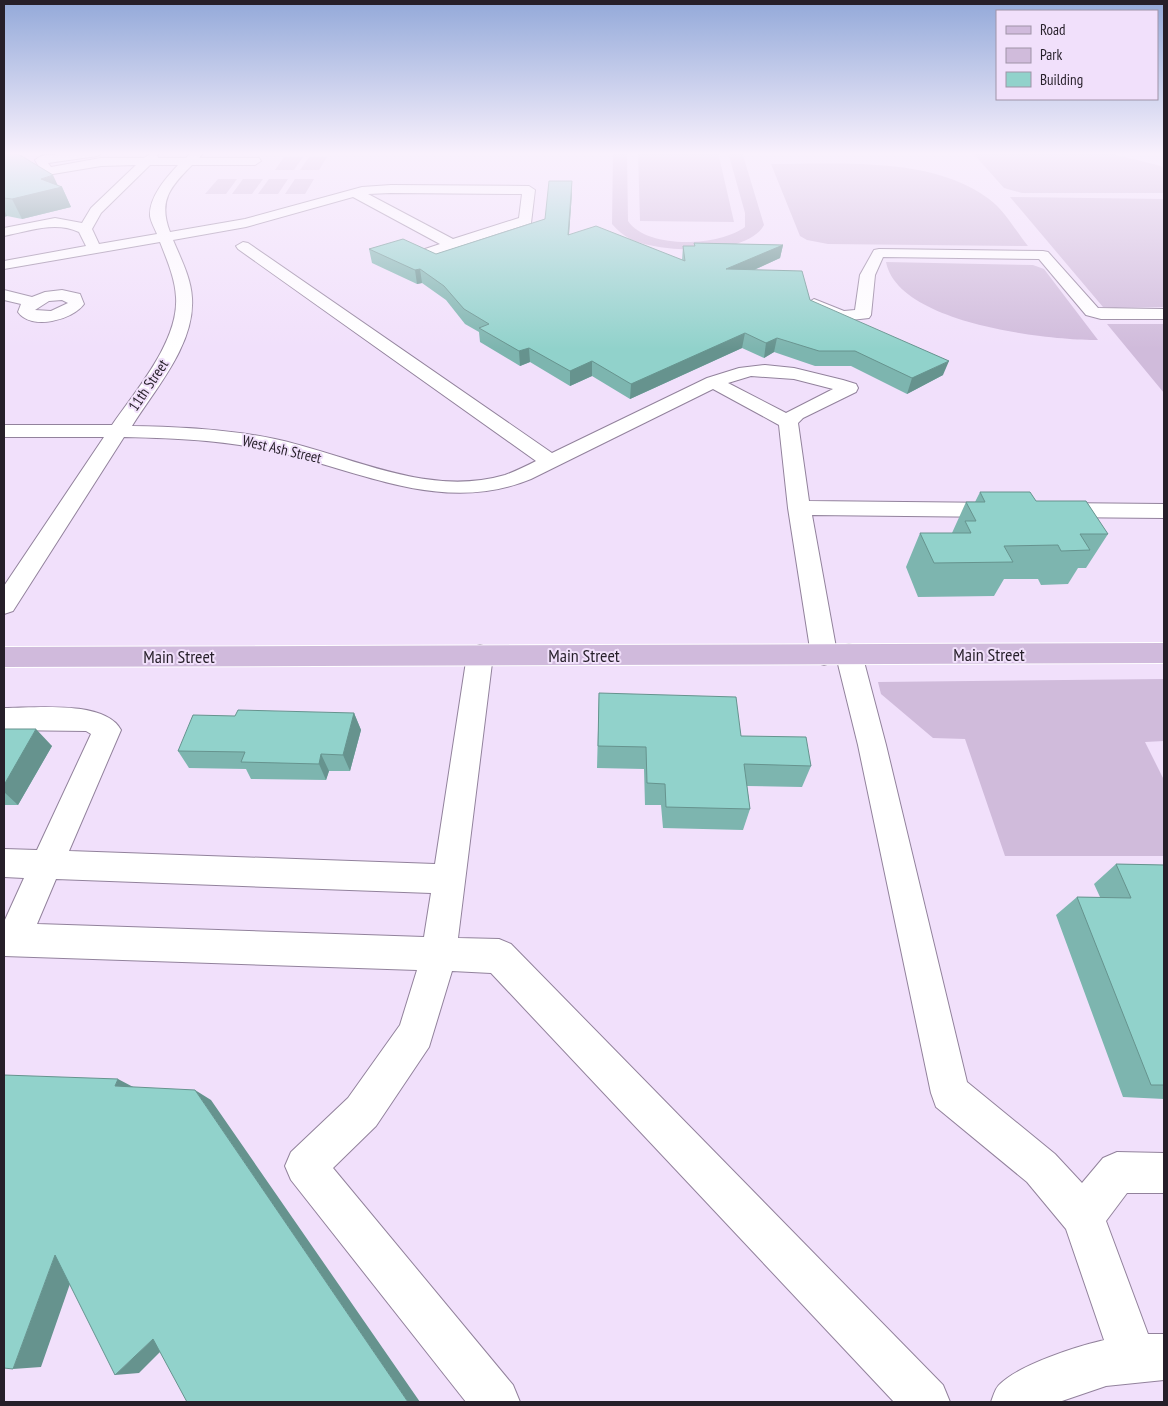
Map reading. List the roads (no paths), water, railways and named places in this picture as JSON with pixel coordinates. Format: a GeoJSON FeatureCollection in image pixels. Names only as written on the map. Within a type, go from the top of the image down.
{"type":"FeatureCollection","features":[{"type":"Feature","properties":{"kind":"main road","name":"Main Street"},"geometry":{"type":"LineString","coordinates":[[4,657],[1164,653]]}},
{"type":"Feature","properties":{"kind":"street"},"geometry":{"type":"LineString","coordinates":[[4,232],[77,218]]}},
{"type":"Feature","properties":{"kind":"street"},"geometry":{"type":"LineString","coordinates":[[85,229],[92,218]]}},
{"type":"Feature","properties":{"kind":"street","name":"11th Street"},"geometry":{"type":"LineString","coordinates":[[4,605],[169,354],[180,334],[185,316],[186,301],[183,284],[157,218]]}},
{"type":"Feature","properties":{"kind":"street"},"geometry":{"type":"LineString","coordinates":[[4,265],[268,218]]}},
{"type":"Feature","properties":{"kind":"street"},"geometry":{"type":"LineString","coordinates":[[401,218],[451,244]]}},
{"type":"Feature","properties":{"kind":"street"},"geometry":{"type":"LineString","coordinates":[[427,253],[526,220],[526,218]]}},
{"type":"Feature","properties":{"kind":"street"},"geometry":{"type":"LineString","coordinates":[[57,222],[76,224],[85,229],[93,248]]}},
{"type":"Feature","properties":{"kind":"street"},"geometry":{"type":"LineString","coordinates":[[243,246],[551,462]]}},
{"type":"Feature","properties":{"kind":"street"},"geometry":{"type":"LineString","coordinates":[[814,304],[842,316],[863,315],[867,275],[872,261],[879,253],[1043,254],[1092,312],[1101,314],[1164,314]]}},
{"type":"Feature","properties":{"kind":"street"},"geometry":{"type":"LineString","coordinates":[[4,295],[32,302]]}},
{"type":"Feature","properties":{"kind":"street","name":"West Ash Street"},"geometry":{"type":"LineString","coordinates":[[12,431],[200,434],[260,442],[422,486],[450,488],[507,481],[551,462],[713,382],[739,373],[754,371],[828,381],[849,388],[796,414],[788,422]]}},
{"type":"Feature","properties":{"kind":"street"},"geometry":{"type":"LineString","coordinates":[[713,382],[788,422],[799,508],[837,654],[875,754],[950,1093],[1041,1168],[1083,1216],[1149,1357],[1080,1368],[1015,1402]]}},
{"type":"Feature","properties":{"kind":"street"},"geometry":{"type":"LineString","coordinates":[[4,451],[12,431]]}},
{"type":"Feature","properties":{"kind":"street"},"geometry":{"type":"LineString","coordinates":[[799,508],[1164,511]]}},
{"type":"Feature","properties":{"kind":"street"},"geometry":{"type":"LineString","coordinates":[[480,655],[439,954],[416,1034],[362,1112],[305,1166],[496,1402]]}},
{"type":"Feature","properties":{"kind":"street"},"geometry":{"type":"LineString","coordinates":[[4,719],[91,720],[107,730],[47,865],[8,940],[499,956],[926,1402]]}},
{"type":"Feature","properties":{"kind":"street"},"geometry":{"type":"LineString","coordinates":[[4,863],[450,879]]}},
{"type":"Feature","properties":{"kind":"street"},"geometry":{"type":"LineString","coordinates":[[1083,1216],[1117,1172],[1164,1173]]}}]}
